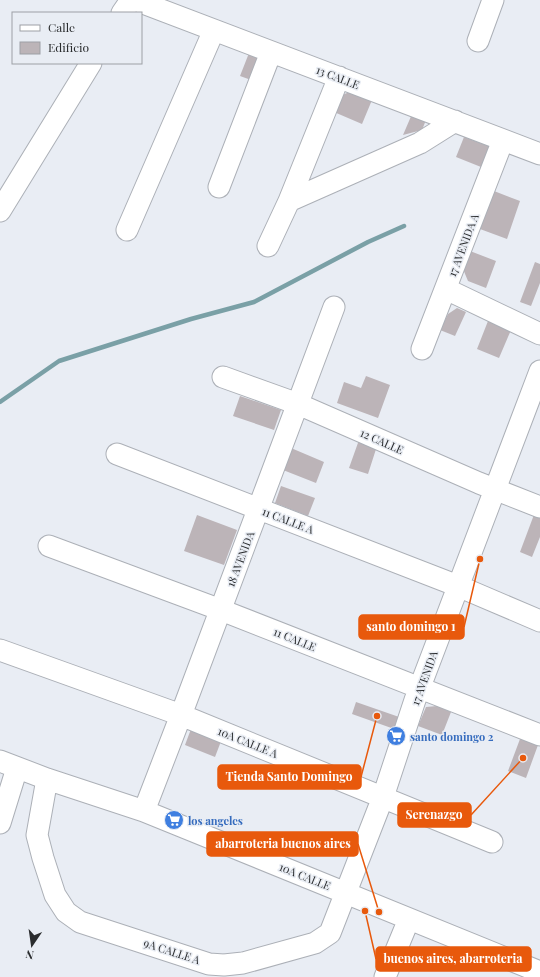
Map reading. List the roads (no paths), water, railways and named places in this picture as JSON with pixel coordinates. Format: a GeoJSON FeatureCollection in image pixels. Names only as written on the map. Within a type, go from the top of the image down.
{"type":"FeatureCollection","features":[{"type":"Feature","properties":{"kind":"street"},"geometry":{"type":"LineString","coordinates":[[123,12],[131,0]]}},
{"type":"Feature","properties":{"kind":"street","name":"13 CALLE"},"geometry":{"type":"LineString","coordinates":[[135,0],[540,154]]}},
{"type":"Feature","properties":{"kind":"street"},"geometry":{"type":"LineString","coordinates":[[478,41],[493,0]]}},
{"type":"Feature","properties":{"kind":"street"},"geometry":{"type":"LineString","coordinates":[[127,230],[214,30]]}},
{"type":"Feature","properties":{"kind":"street"},"geometry":{"type":"LineString","coordinates":[[219,187],[271,52]]}},
{"type":"Feature","properties":{"kind":"street"},"geometry":{"type":"LineString","coordinates":[[0,211],[90,64]]}},
{"type":"Feature","properties":{"kind":"street"},"geometry":{"type":"LineString","coordinates":[[268,246],[289,201],[339,77]]}},
{"type":"Feature","properties":{"kind":"street"},"geometry":{"type":"LineString","coordinates":[[289,201],[420,143],[455,121]]}},
{"type":"Feature","properties":{"kind":"street","name":"17 AVENIDA A"},"geometry":{"type":"LineString","coordinates":[[422,349],[503,140]]}},
{"type":"Feature","properties":{"kind":"street"},"geometry":{"type":"LineString","coordinates":[[446,289],[540,334]]}},
{"type":"Feature","properties":{"kind":"street","name":"18 AVENIDA"},"geometry":{"type":"LineString","coordinates":[[144,810],[221,610],[334,307]]}},
{"type":"Feature","properties":{"kind":"street","name":"17 AVENIDA"},"geometry":{"type":"LineString","coordinates":[[301,947],[315,943],[330,933],[347,893],[383,797],[420,688],[494,489],[540,371]]}},
{"type":"Feature","properties":{"kind":"street","name":"12 CALLE"},"geometry":{"type":"LineString","coordinates":[[223,377],[298,404],[494,489],[540,507]]}},
{"type":"Feature","properties":{"kind":"street","name":"11 CALLE A"},"geometry":{"type":"LineString","coordinates":[[117,454],[458,586],[540,621]]}},
{"type":"Feature","properties":{"kind":"street","name":"11 CALLE"},"geometry":{"type":"LineString","coordinates":[[50,546],[221,610],[540,735]]}},
{"type":"Feature","properties":{"kind":"street","name":"10A CALLE A"},"geometry":{"type":"LineString","coordinates":[[0,650],[181,715],[492,842]]}},
{"type":"Feature","properties":{"kind":"street"},"geometry":{"type":"LineString","coordinates":[[0,823],[9,765]]}},
{"type":"Feature","properties":{"kind":"street","name":"10A CALLE"},"geometry":{"type":"LineString","coordinates":[[9,765],[47,779],[144,810],[540,972]]}},
{"type":"Feature","properties":{"kind":"street","name":"9A CALLE A"},"geometry":{"type":"LineString","coordinates":[[47,779],[37,835],[48,878],[55,895],[66,912],[80,922],[209,964],[224,965],[243,963],[301,947]]}},
{"type":"Feature","properties":{"kind":"street"},"geometry":{"type":"LineString","coordinates":[[385,977],[409,919]]}},
{"type":"Feature","properties":{"kind":"waterway"},"geometry":{"type":"LineString","coordinates":[[0,402],[59,361],[191,319],[254,302],[368,242],[404,226]]}},
{"type":"Feature","properties":{"kind":"place","name":"santo domingo 1"},"geometry":{"type":"Point","coordinates":[480,559]}},
{"type":"Feature","properties":{"kind":"place","name":"Tienda Santo Domingo"},"geometry":{"type":"Point","coordinates":[377,716]}},
{"type":"Feature","properties":{"kind":"place","name":"santo domingo 2"},"geometry":{"type":"Point","coordinates":[396,736]}},
{"type":"Feature","properties":{"kind":"place","name":"Serenazgo"},"geometry":{"type":"Point","coordinates":[523,758]}},
{"type":"Feature","properties":{"kind":"place","name":"los angeles"},"geometry":{"type":"Point","coordinates":[174,820]}},
{"type":"Feature","properties":{"kind":"place","name":"buenos aires, abarroteria"},"geometry":{"type":"Point","coordinates":[365,911]}},
{"type":"Feature","properties":{"kind":"place","name":"abarroteria buenos aires"},"geometry":{"type":"Point","coordinates":[379,912]}}]}
